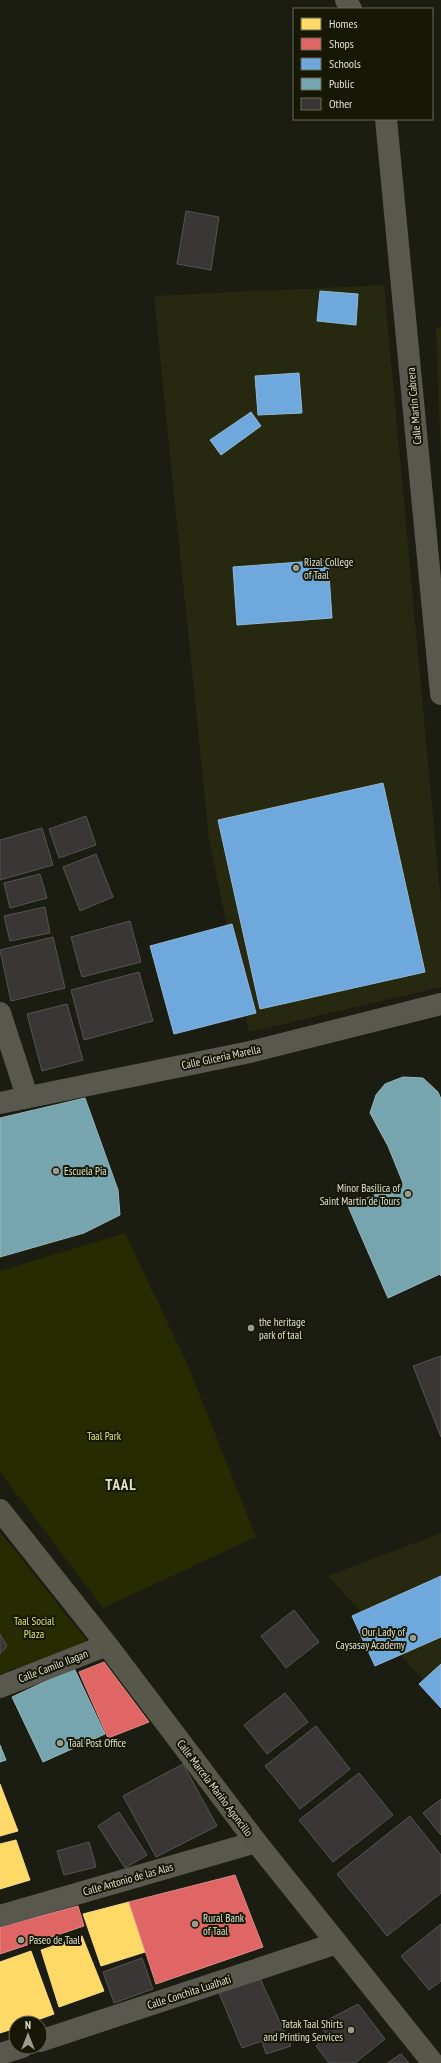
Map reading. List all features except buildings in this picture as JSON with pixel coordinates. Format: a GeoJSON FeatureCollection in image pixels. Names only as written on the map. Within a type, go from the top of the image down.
{"type":"FeatureCollection","features":[{"type":"Feature","properties":{"kind":"main road","name":"Calle Marcela Mariño Agoncillo"},"geometry":{"type":"LineString","coordinates":[[0,1510],[107,1645],[256,1842],[433,2063]]}},
{"type":"Feature","properties":{"kind":"street","name":"Calle Martín Cabrera"},"geometry":{"type":"LineString","coordinates":[[386,120],[441,694]]}},
{"type":"Feature","properties":{"kind":"street","name":"Calle Gliceria Marella"},"geometry":{"type":"LineString","coordinates":[[0,1102],[250,1052],[441,1004]]}},
{"type":"Feature","properties":{"kind":"street"},"geometry":{"type":"LineString","coordinates":[[0,1013],[26,1096]]}},
{"type":"Feature","properties":{"kind":"street","name":"Calle Camilo Ilagan"},"geometry":{"type":"LineString","coordinates":[[0,1687],[107,1645]]}},
{"type":"Feature","properties":{"kind":"street","name":"Calle Antonio de las Alas"},"geometry":{"type":"LineString","coordinates":[[0,1916],[256,1842]]}},
{"type":"Feature","properties":{"kind":"street","name":"Calle Conchita Lualhati"},"geometry":{"type":"LineString","coordinates":[[48,2038],[337,1944]]}},
{"type":"Feature","properties":{"kind":"shaded area","name":"Rizal College of Taal"},"geometry":{"type":"Polygon","coordinates":[[[384,285],[441,903],[441,987],[249,1032],[209,840],[154,296],[384,285]]]}},
{"type":"Feature","properties":{"kind":"shaded area"},"geometry":{"type":"Polygon","coordinates":[[[441,327],[441,462],[436,328],[441,327]]]}},
{"type":"Feature","properties":{"kind":"shaded area","name":"Our Lady of Caysasay Academy"},"geometry":{"type":"Polygon","coordinates":[[[441,1533],[441,1699],[328,1576],[441,1533]]]}},
{"type":"Feature","properties":{"kind":"green space","name":"Taal Park"},"geometry":{"type":"Polygon","coordinates":[[[125,1233],[188,1366],[256,1537],[103,1608],[0,1472],[0,1271],[125,1233]]]}},
{"type":"Feature","properties":{"kind":"green space","name":"Taal Social Plaza"},"geometry":{"type":"Polygon","coordinates":[[[0,1532],[88,1642],[0,1674],[0,1532]]]}},
{"type":"Feature","properties":{"kind":"place","name":"Rizal College of Taal"},"geometry":{"type":"Point","coordinates":[296,568]}},
{"type":"Feature","properties":{"kind":"place","name":"Escuela Pia"},"geometry":{"type":"Point","coordinates":[56,1171]}},
{"type":"Feature","properties":{"kind":"place","name":"Minor Basilica of Saint Martin de Tours"},"geometry":{"type":"Point","coordinates":[408,1194]}},
{"type":"Feature","properties":{"kind":"place","name":"the heritage park of taal"},"geometry":{"type":"Point","coordinates":[251,1328]}},
{"type":"Feature","properties":{"kind":"place","name":"Our Lady of Caysasay Academy"},"geometry":{"type":"Point","coordinates":[413,1638]}},
{"type":"Feature","properties":{"kind":"place","name":"Taal Post Office"},"geometry":{"type":"Point","coordinates":[60,1743]}},
{"type":"Feature","properties":{"kind":"place","name":"Rural Bank of Taal"},"geometry":{"type":"Point","coordinates":[195,1924]}},
{"type":"Feature","properties":{"kind":"place","name":"Paseo de Taal"},"geometry":{"type":"Point","coordinates":[21,1940]}},
{"type":"Feature","properties":{"kind":"place","name":"Tatak Taal Shirts and Printing Services"},"geometry":{"type":"Point","coordinates":[351,2030]}},
{"type":"Feature","properties":{"kind":"district","name":"TAAL"},"geometry":{"type":"Point","coordinates":[121,1485]}}]}
